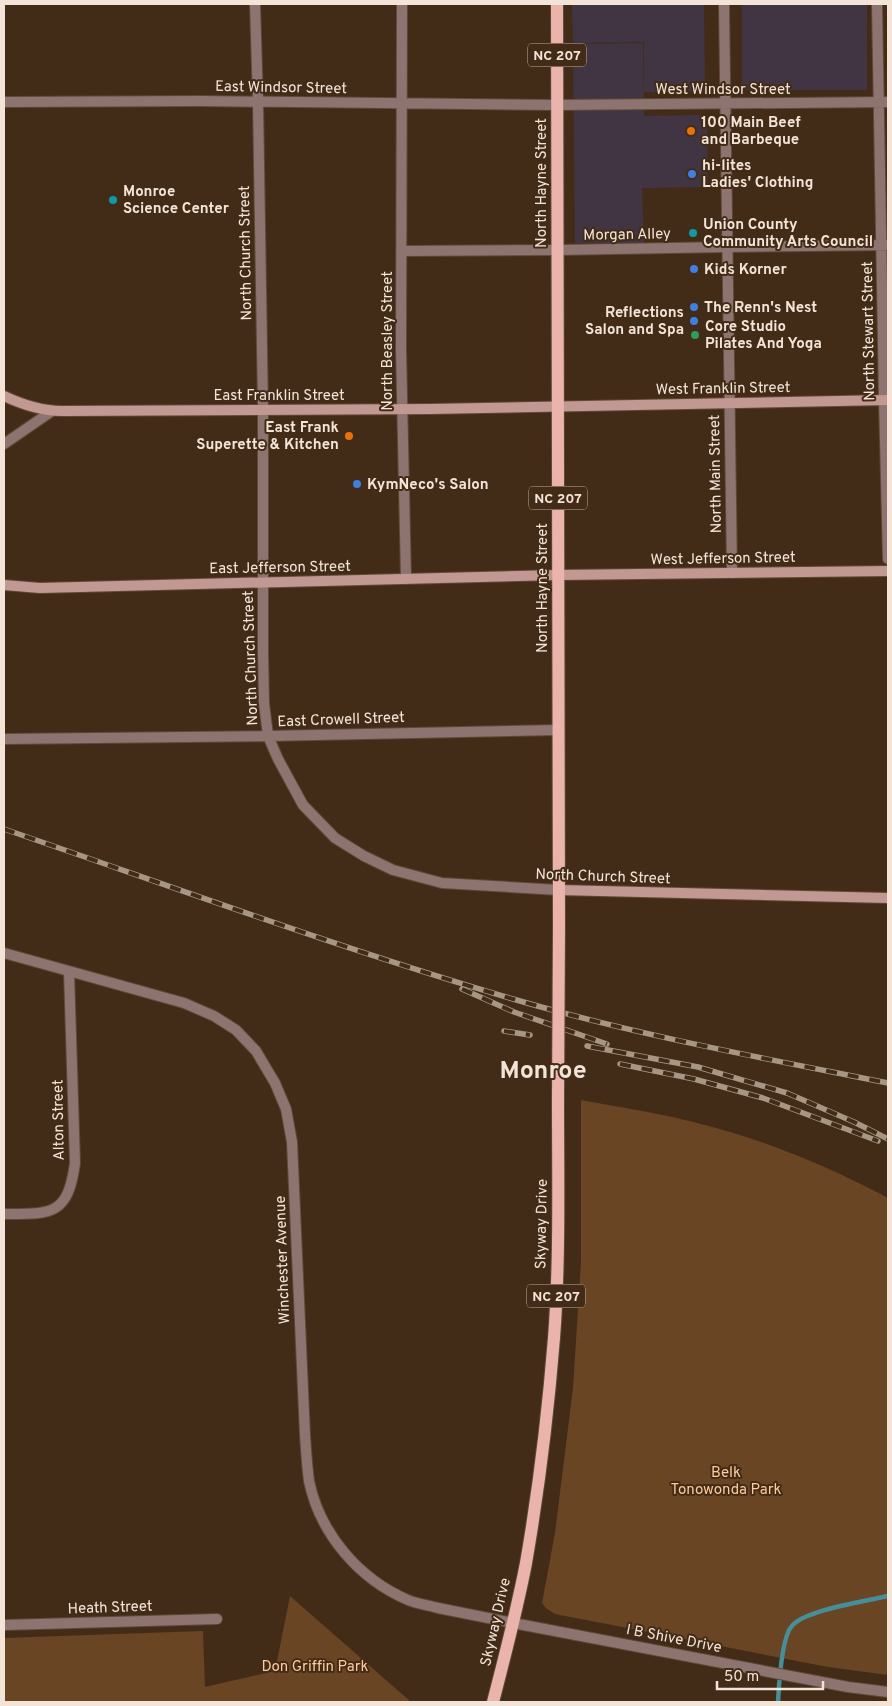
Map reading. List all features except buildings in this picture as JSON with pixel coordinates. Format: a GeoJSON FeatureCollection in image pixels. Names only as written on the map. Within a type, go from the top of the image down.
{"type":"FeatureCollection","features":[{"type":"Feature","properties":{"kind":"main road","name":"NC 207"},"geometry":{"type":"LineString","coordinates":[[557,4],[557,105]]}},
{"type":"Feature","properties":{"kind":"main road","name":"North Hayne Street"},"geometry":{"type":"LineString","coordinates":[[557,105],[558,890]]}},
{"type":"Feature","properties":{"kind":"main road","name":"East Franklin Street"},"geometry":{"type":"LineString","coordinates":[[4,396],[52,411],[558,406]]}},
{"type":"Feature","properties":{"kind":"main road","name":"West Franklin Street"},"geometry":{"type":"LineString","coordinates":[[558,406],[886,400]]}},
{"type":"Feature","properties":{"kind":"main road","name":"West Jefferson Street"},"geometry":{"type":"LineString","coordinates":[[558,575],[888,571]]}},
{"type":"Feature","properties":{"kind":"main road","name":"East Jefferson Street"},"geometry":{"type":"LineString","coordinates":[[4,585],[40,588],[558,575]]}},
{"type":"Feature","properties":{"kind":"main road","name":"North Church Street"},"geometry":{"type":"LineString","coordinates":[[558,890],[888,898]]}},
{"type":"Feature","properties":{"kind":"main road","name":"Skyway Drive"},"geometry":{"type":"LineString","coordinates":[[493,1702],[513,1622],[535,1507],[543,1451],[554,1337],[558,1211],[558,890]]}},
{"type":"Feature","properties":{"kind":"street","name":"North Church Street"},"geometry":{"type":"LineString","coordinates":[[255,4],[263,409],[264,703],[268,736],[278,759],[304,805],[335,838],[364,856],[393,870],[442,883],[558,890]]}},
{"type":"Feature","properties":{"kind":"street","name":"North Beasley Street"},"geometry":{"type":"LineString","coordinates":[[402,4],[402,409],[406,579]]}},
{"type":"Feature","properties":{"kind":"street","name":"North Main Street"},"geometry":{"type":"LineString","coordinates":[[724,4],[732,573]]}},
{"type":"Feature","properties":{"kind":"street","name":"North Stewart Street"},"geometry":{"type":"LineString","coordinates":[[877,4],[884,102],[888,558]]}},
{"type":"Feature","properties":{"kind":"street","name":"East Windsor Street"},"geometry":{"type":"LineString","coordinates":[[4,102],[557,105]]}},
{"type":"Feature","properties":{"kind":"street","name":"West Windsor Street"},"geometry":{"type":"LineString","coordinates":[[557,105],[884,102]]}},
{"type":"Feature","properties":{"kind":"street","name":"Morgan Alley"},"geometry":{"type":"LineString","coordinates":[[402,251],[885,245]]}},
{"type":"Feature","properties":{"kind":"street"},"geometry":{"type":"LineString","coordinates":[[4,444],[52,411]]}},
{"type":"Feature","properties":{"kind":"street","name":"East Crowell Street"},"geometry":{"type":"LineString","coordinates":[[4,739],[558,730]]}},
{"type":"Feature","properties":{"kind":"street","name":"Winchester Avenue"},"geometry":{"type":"LineString","coordinates":[[4,953],[184,1003],[214,1016],[236,1030],[256,1051],[275,1083],[286,1110],[292,1142],[305,1435],[310,1481],[325,1526],[342,1550],[358,1567],[393,1592],[410,1601],[460,1613],[513,1622]]}},
{"type":"Feature","properties":{"kind":"street","name":"Alton Street"},"geometry":{"type":"LineString","coordinates":[[4,1214],[47,1212],[62,1204],[72,1182],[75,1163],[69,972]]}},
{"type":"Feature","properties":{"kind":"street","name":"Heath Street"},"geometry":{"type":"LineString","coordinates":[[4,1625],[217,1619]]}},
{"type":"Feature","properties":{"kind":"street","name":"I B Shive Drive"},"geometry":{"type":"LineString","coordinates":[[513,1622],[822,1682],[888,1692]]}},
{"type":"Feature","properties":{"kind":"shaded area"},"geometry":{"type":"Polygon","coordinates":[[[572,4],[704,4],[705,91],[644,92],[644,42],[573,43],[572,4]]]}},
{"type":"Feature","properties":{"kind":"shaded area"},"geometry":{"type":"Polygon","coordinates":[[[742,4],[867,4],[867,90],[742,90],[742,4]]]}},
{"type":"Feature","properties":{"kind":"shaded area"},"geometry":{"type":"Polygon","coordinates":[[[643,43],[644,116],[707,115],[708,187],[642,188],[644,243],[575,243],[573,44],[643,43]]]}},
{"type":"Feature","properties":{"kind":"green space","name":"Belk Tonowonda Park"},"geometry":{"type":"Polygon","coordinates":[[[581,1100],[649,1112],[740,1135],[816,1163],[888,1198],[888,1675],[828,1667],[555,1614],[542,1603],[555,1533],[573,1388],[581,1262],[581,1100]]]}},
{"type":"Feature","properties":{"kind":"green space","name":"Don Griffin Park"},"geometry":{"type":"Polygon","coordinates":[[[290,1596],[411,1702],[4,1702],[4,1638],[203,1631],[205,1687],[275,1671],[290,1596]]]}},
{"type":"Feature","properties":{"kind":"waterway"},"geometry":{"type":"LineString","coordinates":[[778,1702],[783,1652],[791,1627],[798,1621],[821,1611],[888,1596]]}},
{"type":"Feature","properties":{"kind":"railway"},"geometry":{"type":"LineString","coordinates":[[4,829],[321,939],[513,999],[653,1035],[888,1083]]}},
{"type":"Feature","properties":{"kind":"railway"},"geometry":{"type":"LineString","coordinates":[[462,989],[514,1012],[607,1044]]}},
{"type":"Feature","properties":{"kind":"railway"},"geometry":{"type":"LineString","coordinates":[[504,1031],[530,1035]]}},
{"type":"Feature","properties":{"kind":"railway"},"geometry":{"type":"LineString","coordinates":[[645,1057],[587,1046],[698,1067],[787,1093],[888,1139]]}},
{"type":"Feature","properties":{"kind":"railway"},"geometry":{"type":"LineString","coordinates":[[620,1064],[694,1079],[763,1098],[878,1141]]}},
{"type":"Feature","properties":{"kind":"place","name":"100 Main Beef and Barbeque"},"geometry":{"type":"Point","coordinates":[691,131]}},
{"type":"Feature","properties":{"kind":"place","name":"hi-lites Ladies' Clothing"},"geometry":{"type":"Point","coordinates":[692,174]}},
{"type":"Feature","properties":{"kind":"place","name":"Monroe Science Center"},"geometry":{"type":"Point","coordinates":[113,200]}},
{"type":"Feature","properties":{"kind":"place","name":"Union County Community Arts Council"},"geometry":{"type":"Point","coordinates":[693,233]}},
{"type":"Feature","properties":{"kind":"place","name":"Kids Korner"},"geometry":{"type":"Point","coordinates":[694,269]}},
{"type":"Feature","properties":{"kind":"place","name":"The Renn's Nest"},"geometry":{"type":"Point","coordinates":[694,307]}},
{"type":"Feature","properties":{"kind":"place","name":"Reflections Salon and Spa"},"geometry":{"type":"Point","coordinates":[694,321]}},
{"type":"Feature","properties":{"kind":"place","name":"Core Studio Pilates And Yoga"},"geometry":{"type":"Point","coordinates":[695,335]}},
{"type":"Feature","properties":{"kind":"place","name":"East Frank Superette & Kitchen"},"geometry":{"type":"Point","coordinates":[349,436]}},
{"type":"Feature","properties":{"kind":"place","name":"KymNeco's Salon"},"geometry":{"type":"Point","coordinates":[357,484]}},
{"type":"Feature","properties":{"kind":"district","name":"Monroe"},"geometry":{"type":"Point","coordinates":[543,1069]}}]}
